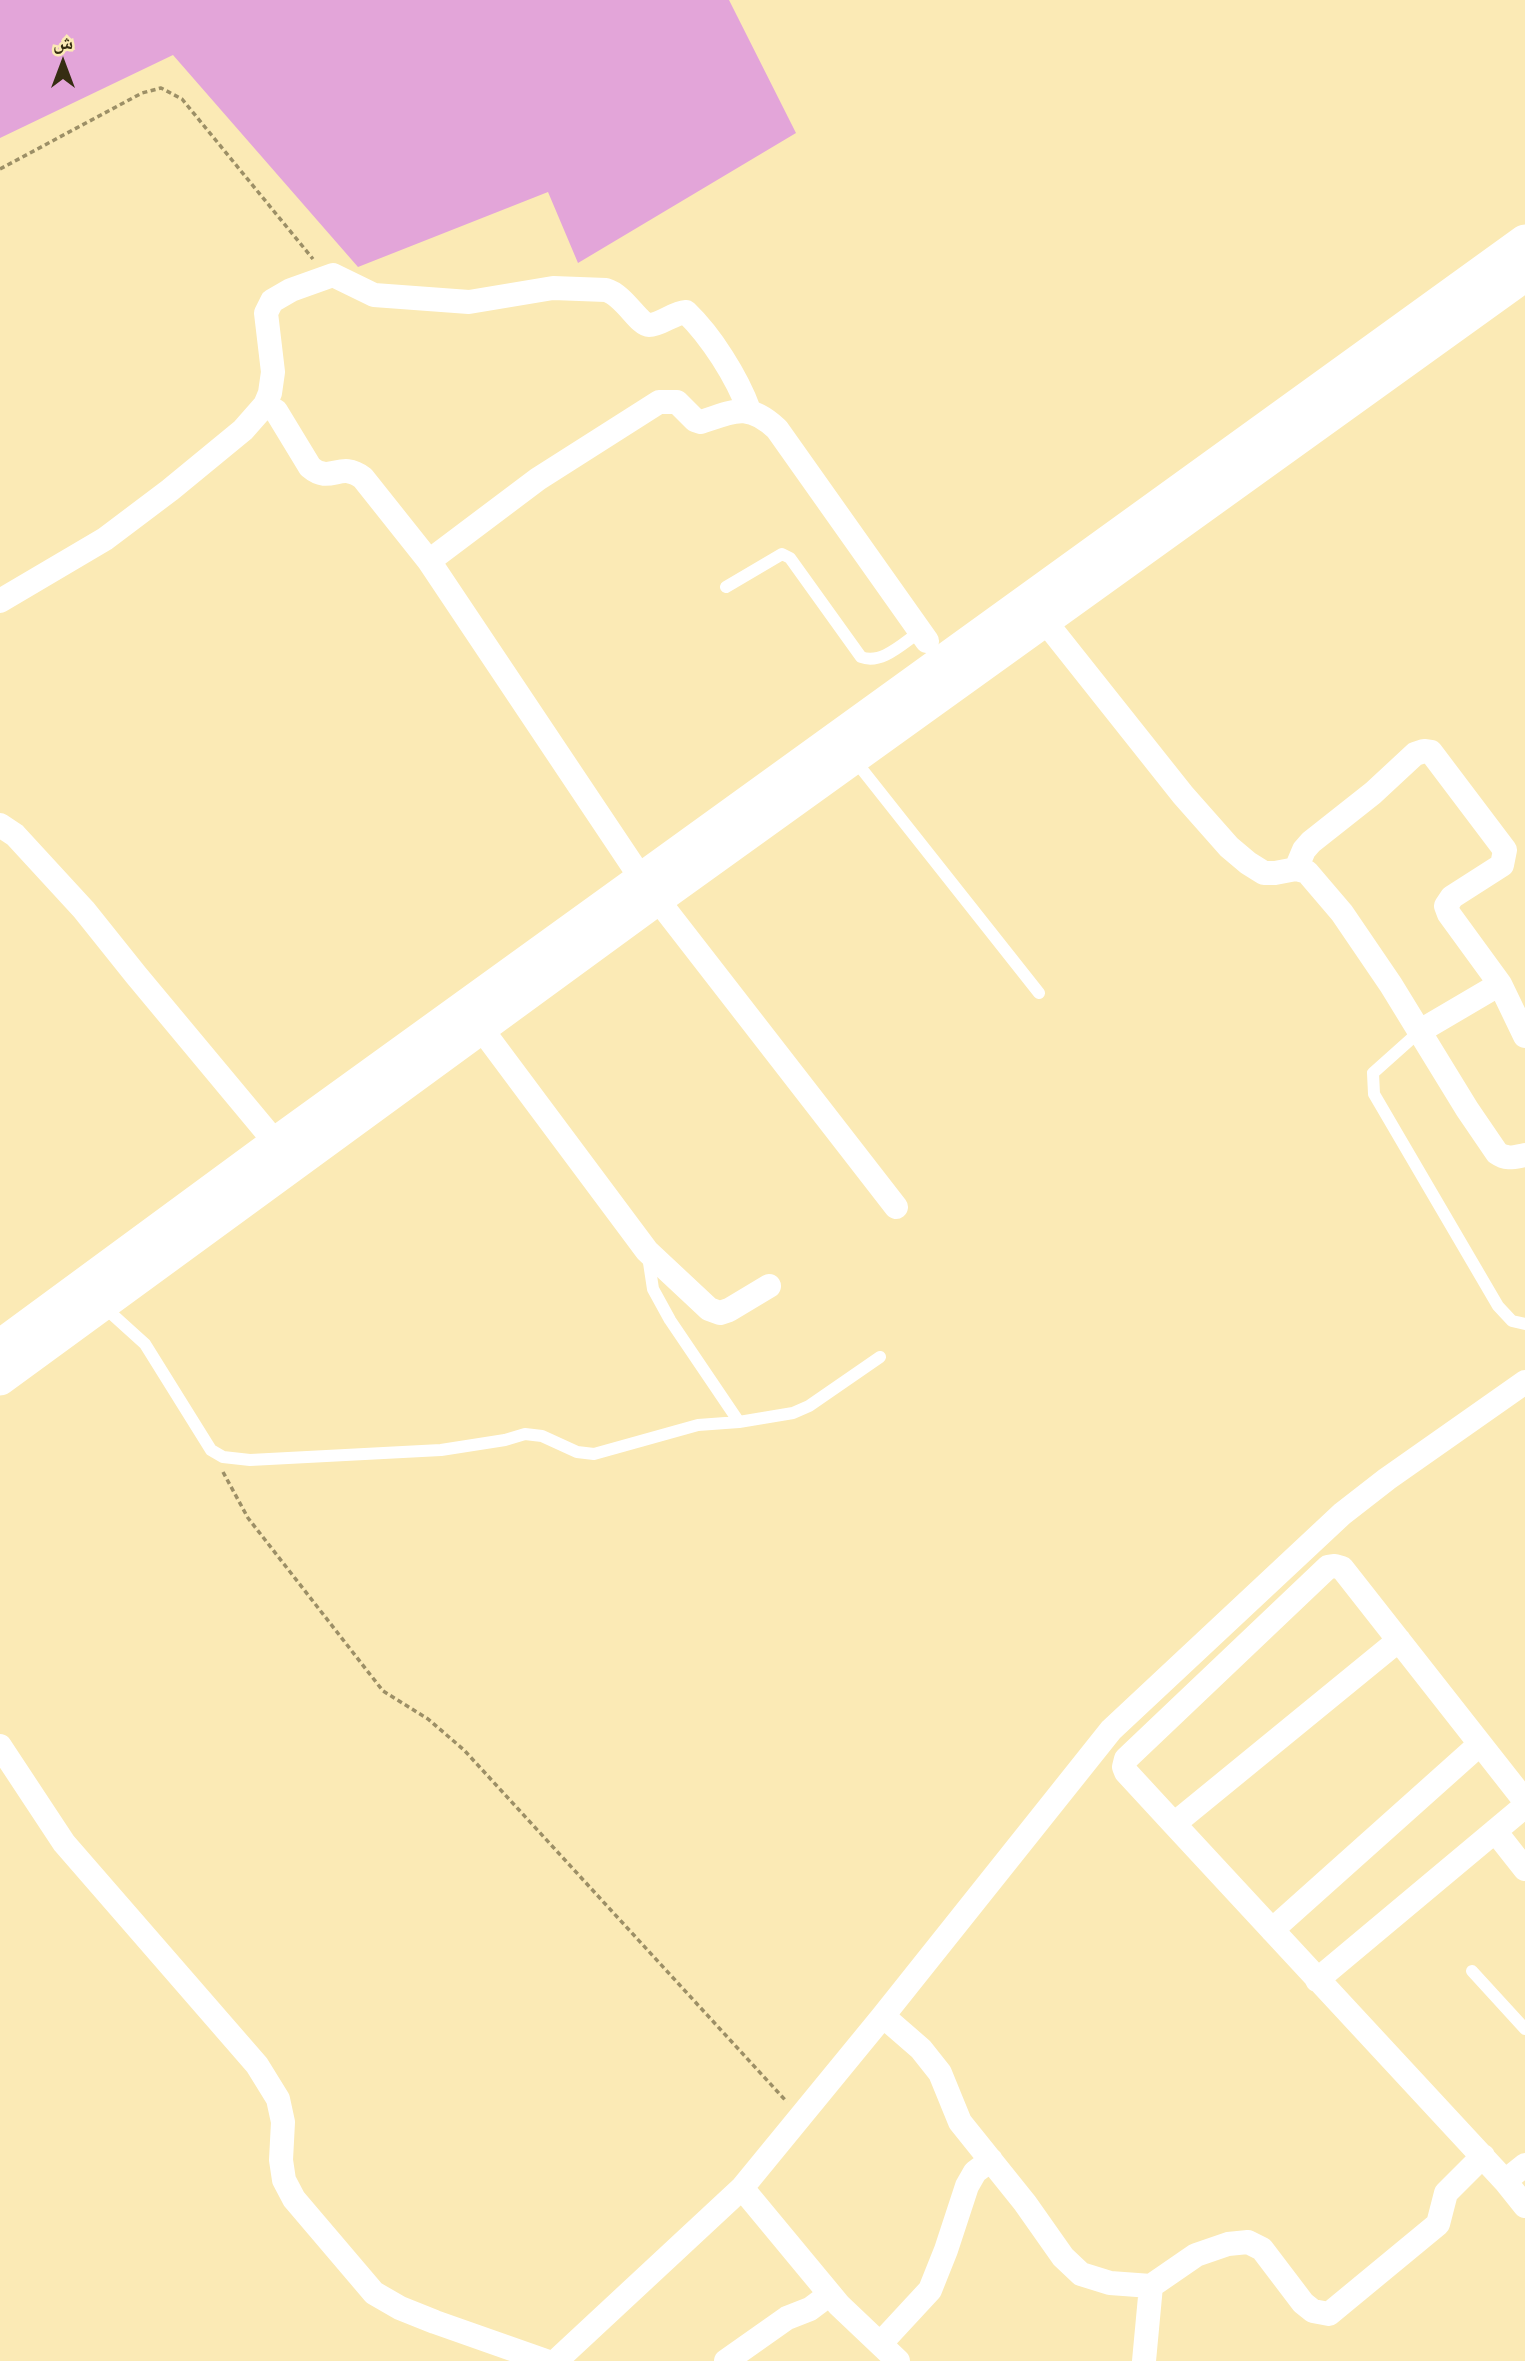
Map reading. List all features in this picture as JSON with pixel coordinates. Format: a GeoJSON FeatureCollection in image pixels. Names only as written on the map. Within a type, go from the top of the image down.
{"type":"FeatureCollection","features":[{"type":"Feature","properties":{"kind":"street"},"geometry":{"type":"LineString","coordinates":[[0,1378],[480,1027],[649,889],[1525,240]]}},
{"type":"Feature","properties":{"kind":"street"},"geometry":{"type":"LineString","coordinates":[[0,601],[105,539],[243,430],[265,405],[270,393],[273,373],[266,313],[272,301],[326,275],[340,276],[374,295],[469,302],[554,288],[606,290],[623,299],[644,324],[651,326],[686,312],[698,323],[741,389],[749,410]]}},
{"type":"Feature","properties":{"kind":"street"},"geometry":{"type":"LineString","coordinates":[[0,1346],[276,1143],[649,889],[853,758],[1525,275]]}},
{"type":"Feature","properties":{"kind":"street"},"geometry":{"type":"LineString","coordinates":[[429,561],[538,479],[659,402],[677,402],[695,420],[702,422],[749,410],[762,415],[777,429],[924,636]]}},
{"type":"Feature","properties":{"kind":"street"},"geometry":{"type":"LineString","coordinates":[[265,405],[276,411],[310,467],[318,473],[329,474],[346,470],[354,471],[363,478],[429,561],[649,889],[895,1207]]}},
{"type":"Feature","properties":{"kind":"street"},"geometry":{"type":"LineString","coordinates":[[1044,620],[1183,795],[1229,847],[1264,873],[1296,869],[1307,872],[1342,913],[1497,1153],[1511,1158],[1525,1155]]}},
{"type":"Feature","properties":{"kind":"street"},"geometry":{"type":"LineString","coordinates":[[1296,869],[1304,850],[1311,842],[1373,793],[1415,754],[1432,752],[1505,850],[1502,865],[1452,897],[1446,906],[1500,984],[1525,1036]]}},
{"type":"Feature","properties":{"kind":"street"},"geometry":{"type":"LineString","coordinates":[[0,825],[15,835],[84,910],[276,1143]]}},
{"type":"Feature","properties":{"kind":"street"},"geometry":{"type":"LineString","coordinates":[[1420,1031],[1500,984]]}},
{"type":"Feature","properties":{"kind":"street"},"geometry":{"type":"LineString","coordinates":[[480,1027],[647,1251],[709,1309],[720,1313],[729,1310],[769,1286]]}},
{"type":"Feature","properties":{"kind":"street"},"geometry":{"type":"LineString","coordinates":[[556,2361],[742,2188],[1111,1730],[1342,1514],[1525,1382]]}},
{"type":"Feature","properties":{"kind":"street"},"geometry":{"type":"LineString","coordinates":[[1525,1801],[1342,1568],[1335,1566],[1328,1567],[1126,1759],[1124,1767],[1317,1980],[1505,2180],[1525,2206]]}},
{"type":"Feature","properties":{"kind":"street"},"geometry":{"type":"LineString","coordinates":[[1174,1824],[1399,1640]]}},
{"type":"Feature","properties":{"kind":"street"},"geometry":{"type":"LineString","coordinates":[[1272,1930],[1480,1744]]}},
{"type":"Feature","properties":{"kind":"street"},"geometry":{"type":"LineString","coordinates":[[0,1746],[64,1843],[257,2065],[278,2099],[283,2122],[281,2160],[284,2180],[294,2199],[374,2293],[400,2308],[435,2322],[546,2361]]}},
{"type":"Feature","properties":{"kind":"street"},"geometry":{"type":"LineString","coordinates":[[1317,1980],[1525,1807]]}},
{"type":"Feature","properties":{"kind":"street"},"geometry":{"type":"LineString","coordinates":[[1495,1831],[1525,1869]]}},
{"type":"Feature","properties":{"kind":"street"},"geometry":{"type":"LineString","coordinates":[[883,2016],[920,2049],[940,2073],[960,2122],[1025,2203],[1063,2257],[1081,2274],[1110,2283],[1151,2286],[1196,2255],[1248,2242],[1262,2249],[1303,2303],[1313,2311],[1329,2314],[1437,2224],[1446,2193],[1483,2156]]}},
{"type":"Feature","properties":{"kind":"street"},"geometry":{"type":"LineString","coordinates":[[742,2188],[830,2294],[889,2353],[930,2290],[967,2186],[975,2172],[991,2160]]}},
{"type":"Feature","properties":{"kind":"street"},"geometry":{"type":"LineString","coordinates":[[1505,2180],[1525,2165]]}},
{"type":"Feature","properties":{"kind":"street"},"geometry":{"type":"LineString","coordinates":[[1144,2361],[1151,2286]]}},
{"type":"Feature","properties":{"kind":"street"},"geometry":{"type":"LineString","coordinates":[[726,2361],[787,2318],[810,2309],[830,2294]]}},
{"type":"Feature","properties":{"kind":"lane"},"geometry":{"type":"LineString","coordinates":[[726,587],[782,554],[790,558],[861,657],[868,660],[878,659],[924,636]]}},
{"type":"Feature","properties":{"kind":"lane"},"geometry":{"type":"LineString","coordinates":[[853,758],[1039,993]]}},
{"type":"Feature","properties":{"kind":"lane"},"geometry":{"type":"LineString","coordinates":[[1420,1031],[1373,1073],[1374,1094],[1498,1306],[1512,1321],[1525,1324]]}},
{"type":"Feature","properties":{"kind":"lane"},"geometry":{"type":"LineString","coordinates":[[647,1251],[653,1289],[670,1320],[739,1422]]}},
{"type":"Feature","properties":{"kind":"lane"},"geometry":{"type":"LineString","coordinates":[[101,1304],[145,1344],[211,1450],[223,1457],[250,1460],[441,1450],[505,1440],[525,1434],[542,1436],[577,1452],[594,1454],[698,1425],[739,1422],[793,1413],[808,1406],[880,1357]]}},
{"type":"Feature","properties":{"kind":"lane"},"geometry":{"type":"LineString","coordinates":[[1472,1971],[1525,2029]]}},
{"type":"Feature","properties":{"kind":"path"},"geometry":{"type":"LineString","coordinates":[[0,169],[142,93],[162,88],[182,99],[326,275]]}},
{"type":"Feature","properties":{"kind":"path"},"geometry":{"type":"LineString","coordinates":[[223,1457],[221,1467],[248,1518],[383,1691],[428,1719],[464,1750],[801,2116]]}},
{"type":"Feature","properties":{"kind":"shaded area"},"geometry":{"type":"Polygon","coordinates":[[[0,0],[729,0],[796,133],[578,263],[548,192],[358,267],[173,55],[0,138],[0,0]]]}}]}
